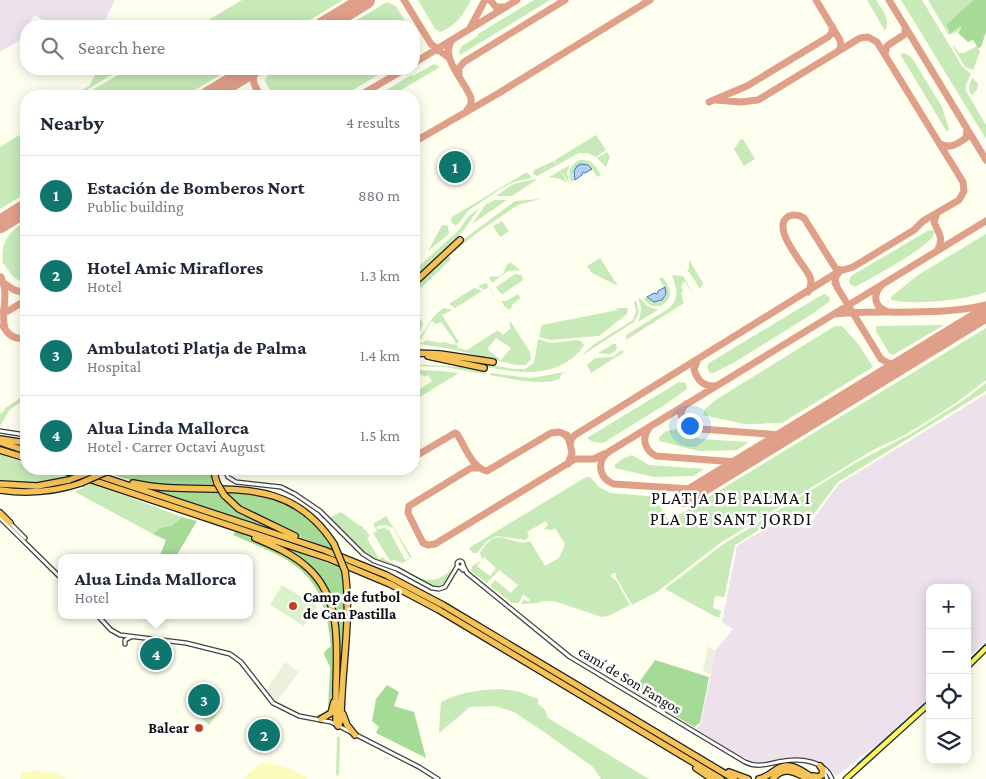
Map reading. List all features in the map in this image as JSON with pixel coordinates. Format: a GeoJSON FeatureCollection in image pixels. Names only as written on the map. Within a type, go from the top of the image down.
{"type":"FeatureCollection","features":[{"type":"Feature","properties":{"kind":"highway"},"geometry":{"type":"LineString","coordinates":[[420,278],[460,240]]}},
{"type":"Feature","properties":{"kind":"highway"},"geometry":{"type":"LineString","coordinates":[[420,354],[440,354],[493,362]]}},
{"type":"Feature","properties":{"kind":"highway"},"geometry":{"type":"LineString","coordinates":[[420,355],[484,368]]}},
{"type":"Feature","properties":{"kind":"highway"},"geometry":{"type":"LineString","coordinates":[[0,440],[20,442]]}},
{"type":"Feature","properties":{"kind":"highway"},"geometry":{"type":"LineString","coordinates":[[0,440],[20,448]]}},
{"type":"Feature","properties":{"kind":"highway"},"geometry":{"type":"LineString","coordinates":[[0,450],[20,456]]}},
{"type":"Feature","properties":{"kind":"highway"},"geometry":{"type":"LineString","coordinates":[[76,475],[346,565],[403,590],[721,779]]}},
{"type":"Feature","properties":{"kind":"highway"},"geometry":{"type":"LineString","coordinates":[[0,484],[37,486],[69,480],[82,475]]}},
{"type":"Feature","properties":{"kind":"highway"},"geometry":{"type":"LineString","coordinates":[[98,475],[324,550],[373,569],[425,594],[734,779]]}},
{"type":"Feature","properties":{"kind":"highway"},"geometry":{"type":"LineString","coordinates":[[2,491],[42,492],[81,483],[99,475]]}},
{"type":"Feature","properties":{"kind":"highway"},"geometry":{"type":"LineString","coordinates":[[214,475],[216,483],[224,496],[233,505],[324,550]]}},
{"type":"Feature","properties":{"kind":"highway"},"geometry":{"type":"LineString","coordinates":[[110,479],[159,488],[244,490],[265,493],[283,499],[301,509],[320,525],[334,544],[345,571],[347,598],[341,722],[338,726]]}},
{"type":"Feature","properties":{"kind":"highway"},"geometry":{"type":"LineString","coordinates":[[0,513],[10,523]]}},
{"type":"Feature","properties":{"kind":"highway"},"geometry":{"type":"LineString","coordinates":[[238,528],[241,532],[292,555],[309,568],[319,581],[332,606],[335,619],[337,650],[336,723],[338,726]]}},
{"type":"Feature","properties":{"kind":"highway"},"geometry":{"type":"LineString","coordinates":[[321,719],[332,712],[336,690]]}},
{"type":"Feature","properties":{"kind":"highway"},"geometry":{"type":"LineString","coordinates":[[341,697],[345,719],[355,735]]}},
{"type":"Feature","properties":{"kind":"highway"},"geometry":{"type":"LineString","coordinates":[[679,745],[737,776],[748,779]]}},
{"type":"Feature","properties":{"kind":"highway"},"geometry":{"type":"LineString","coordinates":[[673,750],[712,779]]}},
{"type":"Feature","properties":{"kind":"highway"},"geometry":{"type":"LineString","coordinates":[[759,779],[785,766],[795,767],[807,776],[821,776],[823,772],[820,766]]}},
{"type":"Feature","properties":{"kind":"highway"},"geometry":{"type":"LineString","coordinates":[[773,779],[779,772],[787,770],[816,779]]}},
{"type":"Feature","properties":{"kind":"main road"},"geometry":{"type":"LineString","coordinates":[[971,663],[986,648]]}},
{"type":"Feature","properties":{"kind":"main road"},"geometry":{"type":"LineString","coordinates":[[844,779],[926,707]]}},
{"type":"Feature","properties":{"kind":"street"},"geometry":{"type":"LineString","coordinates":[[0,431],[20,434]]}},
{"type":"Feature","properties":{"kind":"street","name":"camí de Son Fangos"},"geometry":{"type":"LineString","coordinates":[[227,475],[234,481],[281,487],[295,494],[320,511],[363,554],[377,562],[395,568],[434,589],[444,587],[456,568],[461,565],[467,573],[570,656],[745,762],[758,766],[788,760],[809,762]]}},
{"type":"Feature","properties":{"kind":"street"},"geometry":{"type":"LineString","coordinates":[[0,518],[33,549]]}},
{"type":"Feature","properties":{"kind":"street"},"geometry":{"type":"LineString","coordinates":[[10,523],[58,575]]}},
{"type":"Feature","properties":{"kind":"street"},"geometry":{"type":"LineString","coordinates":[[101,619],[116,634],[184,643],[235,657],[273,703],[299,716],[321,719],[338,726],[419,767],[438,779]]}},
{"type":"Feature","properties":{"kind":"street"},"geometry":{"type":"LineString","coordinates":[[125,644],[125,640],[132,637]]}},
{"type":"Feature","properties":{"kind":"street"},"geometry":{"type":"LineString","coordinates":[[809,762],[820,766],[825,771],[827,779]]}},
{"type":"Feature","properties":{"kind":"street"},"geometry":{"type":"LineString","coordinates":[[809,762],[824,766],[832,779]]}},
{"type":"Feature","properties":{"kind":"shaded area"},"geometry":{"type":"Polygon","coordinates":[[[0,0],[115,0],[105,20],[43,20],[34,15],[31,20],[20,20],[20,40],[0,52],[0,0]]]}},
{"type":"Feature","properties":{"kind":"shaded area"},"geometry":{"type":"Polygon","coordinates":[[[242,0],[343,0],[310,20],[208,20],[242,0]]]}},
{"type":"Feature","properties":{"kind":"shaded area"},"geometry":{"type":"Polygon","coordinates":[[[418,0],[471,0],[458,19],[450,27],[440,32],[435,29],[418,0]]]}},
{"type":"Feature","properties":{"kind":"shaded area"},"geometry":{"type":"Polygon","coordinates":[[[534,0],[550,0],[460,55],[459,51],[462,46],[478,36],[478,34],[534,0]]]}},
{"type":"Feature","properties":{"kind":"shaded area"},"geometry":{"type":"Polygon","coordinates":[[[867,0],[876,0],[883,11],[887,22],[885,31],[867,0]]]}},
{"type":"Feature","properties":{"kind":"shaded area"},"geometry":{"type":"Polygon","coordinates":[[[901,0],[922,0],[962,66],[971,74],[966,85],[966,91],[986,125],[986,139],[901,0]]]}},
{"type":"Feature","properties":{"kind":"shaded area"},"geometry":{"type":"Polygon","coordinates":[[[928,0],[976,0],[946,26],[951,34],[959,26],[961,27],[950,35],[928,0]]]}},
{"type":"Feature","properties":{"kind":"shaded area"},"geometry":{"type":"Polygon","coordinates":[[[974,0],[986,0],[986,32],[981,47],[978,48],[973,40],[968,42],[958,33],[961,28],[960,26],[950,34],[946,25],[974,0]]]}},
{"type":"Feature","properties":{"kind":"shaded area"},"geometry":{"type":"Polygon","coordinates":[[[387,2],[396,6],[404,20],[357,20],[387,2]]]}},
{"type":"Feature","properties":{"kind":"shaded area"},"geometry":{"type":"Polygon","coordinates":[[[954,46],[959,53],[964,53],[977,46],[980,51],[973,70],[965,67],[954,46]]]}},
{"type":"Feature","properties":{"kind":"shaded area"},"geometry":{"type":"Polygon","coordinates":[[[905,53],[912,58],[942,107],[949,129],[947,132],[900,54],[905,53]]]}},
{"type":"Feature","properties":{"kind":"shaded area"},"geometry":{"type":"Polygon","coordinates":[[[434,64],[440,67],[401,90],[387,90],[411,75],[420,75],[420,72],[434,64]]]}},
{"type":"Feature","properties":{"kind":"shaded area"},"geometry":{"type":"Polygon","coordinates":[[[95,75],[112,75],[86,90],[83,90],[89,86],[95,75]]]}},
{"type":"Feature","properties":{"kind":"shaded area"},"geometry":{"type":"Polygon","coordinates":[[[118,75],[220,75],[195,90],[92,90],[118,75]]]}},
{"type":"Feature","properties":{"kind":"shaded area"},"geometry":{"type":"Polygon","coordinates":[[[268,75],[378,75],[353,90],[270,90],[265,81],[268,75]]]}},
{"type":"Feature","properties":{"kind":"shaded area"},"geometry":{"type":"Polygon","coordinates":[[[973,77],[978,83],[977,89],[972,95],[969,89],[973,77]]]}},
{"type":"Feature","properties":{"kind":"shaded area"},"geometry":{"type":"Polygon","coordinates":[[[20,135],[20,197],[0,209],[0,147],[20,135]]]}},
{"type":"Feature","properties":{"kind":"shaded area"},"geometry":{"type":"Polygon","coordinates":[[[596,135],[606,150],[596,157],[587,153],[579,153],[537,176],[533,174],[534,170],[554,161],[556,164],[555,160],[596,135]]]}},
{"type":"Feature","properties":{"kind":"shaded area"},"geometry":{"type":"Polygon","coordinates":[[[743,139],[755,159],[744,166],[734,149],[740,140],[743,139]]]}},
{"type":"Feature","properties":{"kind":"shaded area"},"geometry":{"type":"Polygon","coordinates":[[[607,152],[610,157],[606,167],[597,158],[607,152]]]}},
{"type":"Feature","properties":{"kind":"shaded area"},"geometry":{"type":"Polygon","coordinates":[[[579,160],[593,163],[601,175],[597,177],[590,166],[585,164],[573,174],[575,180],[571,182],[570,170],[573,164],[579,160]]]}},
{"type":"Feature","properties":{"kind":"shaded area"},"geometry":{"type":"Polygon","coordinates":[[[570,165],[567,172],[569,183],[561,171],[567,183],[560,179],[549,177],[570,165]]]}},
{"type":"Feature","properties":{"kind":"shaded area"},"geometry":{"type":"Polygon","coordinates":[[[525,173],[528,173],[532,178],[514,182],[502,188],[469,210],[458,224],[452,223],[452,217],[525,173]]]}},
{"type":"Feature","properties":{"kind":"shaded area"},"geometry":{"type":"Polygon","coordinates":[[[535,179],[512,196],[496,196],[513,184],[535,179]]]}},
{"type":"Feature","properties":{"kind":"shaded area"},"geometry":{"type":"Polygon","coordinates":[[[540,199],[518,205],[478,232],[449,256],[451,259],[420,289],[420,281],[464,239],[515,201],[540,199]]]}},
{"type":"Feature","properties":{"kind":"shaded area"},"geometry":{"type":"Polygon","coordinates":[[[495,200],[507,200],[472,224],[486,204],[495,200]]]}},
{"type":"Feature","properties":{"kind":"shaded area"},"geometry":{"type":"Polygon","coordinates":[[[479,208],[464,230],[420,273],[420,266],[458,231],[469,216],[479,208]]]}},
{"type":"Feature","properties":{"kind":"shaded area"},"geometry":{"type":"Polygon","coordinates":[[[502,221],[509,231],[500,237],[493,226],[502,221]]]}},
{"type":"Feature","properties":{"kind":"shaded area"},"geometry":{"type":"Polygon","coordinates":[[[20,225],[20,280],[3,264],[2,256],[7,238],[20,225]]]}},
{"type":"Feature","properties":{"kind":"shaded area"},"geometry":{"type":"Polygon","coordinates":[[[442,225],[448,226],[449,234],[428,251],[442,225]]]}},
{"type":"Feature","properties":{"kind":"shaded area"},"geometry":{"type":"Polygon","coordinates":[[[929,230],[935,231],[932,238],[913,253],[855,287],[850,284],[851,276],[929,230]]]}},
{"type":"Feature","properties":{"kind":"shaded area"},"geometry":{"type":"Polygon","coordinates":[[[986,234],[986,292],[964,298],[939,301],[913,302],[891,300],[891,297],[918,275],[986,234]]]}},
{"type":"Feature","properties":{"kind":"shaded area"},"geometry":{"type":"Polygon","coordinates":[[[600,258],[618,286],[592,273],[587,266],[600,258]]]}},
{"type":"Feature","properties":{"kind":"shaded area"},"geometry":{"type":"Polygon","coordinates":[[[689,260],[703,283],[700,289],[689,272],[687,272],[689,260]]]}},
{"type":"Feature","properties":{"kind":"shaded area"},"geometry":{"type":"Polygon","coordinates":[[[510,262],[520,270],[508,271],[492,283],[489,278],[492,276],[498,277],[504,273],[505,267],[510,262]]]}},
{"type":"Feature","properties":{"kind":"shaded area"},"geometry":{"type":"Polygon","coordinates":[[[515,274],[522,275],[523,280],[503,294],[500,293],[496,287],[515,274]]]}},
{"type":"Feature","properties":{"kind":"shaded area"},"geometry":{"type":"Polygon","coordinates":[[[672,275],[683,276],[694,295],[685,282],[682,283],[681,287],[683,290],[681,294],[684,303],[626,340],[626,335],[668,309],[675,301],[675,284],[672,275]]]}},
{"type":"Feature","properties":{"kind":"shaded area"},"geometry":{"type":"Polygon","coordinates":[[[662,277],[669,288],[668,300],[661,306],[651,306],[643,299],[647,297],[653,302],[659,302],[666,295],[665,288],[659,279],[662,277]]]}},
{"type":"Feature","properties":{"kind":"shaded area"},"geometry":{"type":"Polygon","coordinates":[[[486,283],[489,287],[484,290],[478,286],[486,283]]]}},
{"type":"Feature","properties":{"kind":"shaded area"},"geometry":{"type":"Polygon","coordinates":[[[474,288],[482,291],[455,308],[449,304],[474,288]]]}},
{"type":"Feature","properties":{"kind":"shaded area"},"geometry":{"type":"Polygon","coordinates":[[[518,294],[521,298],[513,304],[510,310],[501,301],[506,301],[518,294]]]}},
{"type":"Feature","properties":{"kind":"shaded area"},"geometry":{"type":"Polygon","coordinates":[[[825,294],[830,298],[829,302],[809,316],[735,362],[710,373],[707,367],[709,363],[825,294]]]}},
{"type":"Feature","properties":{"kind":"shaded area"},"geometry":{"type":"Polygon","coordinates":[[[640,298],[647,306],[658,310],[638,322],[641,311],[638,299],[640,298]]]}},
{"type":"Feature","properties":{"kind":"shaded area"},"geometry":{"type":"Polygon","coordinates":[[[636,300],[639,312],[634,322],[581,356],[593,345],[633,320],[636,311],[634,302],[636,300]]]}},
{"type":"Feature","properties":{"kind":"shaded area"},"geometry":{"type":"Polygon","coordinates":[[[444,308],[452,310],[442,315],[459,342],[456,344],[458,348],[467,350],[498,330],[503,335],[511,328],[509,324],[511,322],[530,352],[531,359],[526,365],[516,365],[451,349],[420,344],[426,340],[455,345],[455,341],[441,322],[436,324],[432,321],[420,339],[434,316],[444,308]],[[496,338],[487,349],[501,360],[511,348],[496,338]]]}},
{"type":"Feature","properties":{"kind":"shaded area"},"geometry":{"type":"Polygon","coordinates":[[[616,308],[628,308],[627,314],[599,336],[550,340],[539,337],[542,325],[618,310],[616,308]]]}},
{"type":"Feature","properties":{"kind":"shaded area"},"geometry":{"type":"Polygon","coordinates":[[[420,318],[423,323],[420,333],[420,318]]]}},
{"type":"Feature","properties":{"kind":"shaded area"},"geometry":{"type":"Polygon","coordinates":[[[944,325],[893,355],[889,353],[876,331],[876,326],[944,325]]]}},
{"type":"Feature","properties":{"kind":"shaded area"},"geometry":{"type":"Polygon","coordinates":[[[835,326],[842,326],[859,345],[873,367],[782,423],[744,424],[703,415],[705,409],[717,399],[835,326]]]}},
{"type":"Feature","properties":{"kind":"shaded area"},"geometry":{"type":"Polygon","coordinates":[[[986,328],[986,380],[956,403],[923,424],[873,450],[720,543],[657,592],[632,605],[616,577],[616,573],[611,575],[612,578],[616,580],[630,605],[602,617],[554,601],[521,604],[524,599],[528,602],[530,600],[523,594],[519,603],[512,603],[490,586],[495,580],[511,593],[518,585],[499,570],[487,583],[471,571],[473,565],[481,561],[477,566],[490,576],[496,568],[484,557],[482,559],[480,553],[487,544],[499,537],[516,542],[530,541],[545,566],[559,558],[565,544],[555,528],[552,530],[544,529],[548,525],[546,521],[527,532],[529,536],[526,540],[497,536],[487,541],[477,553],[473,553],[469,548],[586,477],[590,477],[599,487],[610,493],[661,497],[656,500],[669,521],[986,328]]]}},
{"type":"Feature","properties":{"kind":"shaded area"},"geometry":{"type":"Polygon","coordinates":[[[538,339],[551,343],[577,340],[581,341],[584,345],[571,359],[557,367],[543,371],[527,372],[496,369],[451,358],[514,369],[525,369],[534,363],[538,339]]]}},
{"type":"Feature","properties":{"kind":"shaded area"},"geometry":{"type":"Polygon","coordinates":[[[616,344],[616,351],[609,354],[598,353],[616,344]]]}},
{"type":"Feature","properties":{"kind":"shaded area"},"geometry":{"type":"Polygon","coordinates":[[[622,350],[624,352],[591,373],[587,365],[595,358],[613,357],[622,350]]]}},
{"type":"Feature","properties":{"kind":"shaded area"},"geometry":{"type":"Polygon","coordinates":[[[420,364],[460,367],[487,373],[484,374],[445,367],[420,366],[420,364]]]}},
{"type":"Feature","properties":{"kind":"shaded area"},"geometry":{"type":"Polygon","coordinates":[[[420,370],[459,373],[420,397],[420,389],[432,381],[428,375],[424,377],[422,374],[420,375],[420,370]]]}},
{"type":"Feature","properties":{"kind":"shaded area"},"geometry":{"type":"Polygon","coordinates":[[[565,372],[564,374],[562,373],[560,378],[547,382],[526,381],[490,375],[491,373],[531,378],[565,372]]]}},
{"type":"Feature","properties":{"kind":"shaded area"},"geometry":{"type":"Polygon","coordinates":[[[679,382],[686,383],[687,389],[603,443],[593,442],[587,438],[679,382]]]}},
{"type":"Feature","properties":{"kind":"shaded area"},"geometry":{"type":"Polygon","coordinates":[[[986,383],[986,391],[838,482],[807,523],[800,524],[782,516],[735,545],[725,595],[723,597],[715,596],[713,608],[721,611],[720,617],[716,617],[665,589],[722,545],[857,462],[912,433],[964,400],[986,383]]]}},
{"type":"Feature","properties":{"kind":"shaded area"},"geometry":{"type":"Polygon","coordinates":[[[986,394],[986,641],[971,655],[971,584],[926,584],[926,700],[879,743],[837,776],[819,762],[808,759],[789,757],[774,762],[756,763],[738,755],[696,729],[701,723],[715,651],[733,629],[722,622],[737,546],[783,518],[806,529],[839,484],[986,394]]]}},
{"type":"Feature","properties":{"kind":"shaded area"},"geometry":{"type":"Polygon","coordinates":[[[20,398],[20,403],[10,409],[0,426],[0,414],[20,398]]]}},
{"type":"Feature","properties":{"kind":"shaded area"},"geometry":{"type":"Polygon","coordinates":[[[676,429],[701,439],[749,442],[737,450],[699,451],[659,441],[659,437],[666,431],[676,429]]]}},
{"type":"Feature","properties":{"kind":"shaded area"},"geometry":{"type":"Polygon","coordinates":[[[0,454],[20,461],[20,475],[70,476],[28,484],[0,481],[0,454]]]}},
{"type":"Feature","properties":{"kind":"shaded area"},"geometry":{"type":"Polygon","coordinates":[[[632,455],[649,465],[704,469],[693,476],[654,477],[615,468],[615,465],[622,459],[632,455]]]}},
{"type":"Feature","properties":{"kind":"shaded area"},"geometry":{"type":"Polygon","coordinates":[[[114,475],[213,475],[216,487],[150,484],[114,475]]]}},
{"type":"Feature","properties":{"kind":"shaded area"},"geometry":{"type":"Polygon","coordinates":[[[92,483],[182,517],[171,526],[160,528],[153,534],[75,492],[92,483]]]}},
{"type":"Feature","properties":{"kind":"shaded area"},"geometry":{"type":"Polygon","coordinates":[[[149,488],[172,491],[219,492],[225,500],[241,513],[289,536],[149,488]]]}},
{"type":"Feature","properties":{"kind":"shaded area"},"geometry":{"type":"Polygon","coordinates":[[[225,491],[259,494],[293,508],[313,522],[328,540],[334,551],[259,518],[245,510],[225,491]]]}},
{"type":"Feature","properties":{"kind":"shaded area"},"geometry":{"type":"Polygon","coordinates":[[[341,512],[360,526],[363,526],[363,529],[370,536],[367,538],[379,559],[383,557],[411,574],[431,580],[445,575],[453,568],[445,584],[438,588],[431,586],[367,555],[330,518],[341,512]]]}},
{"type":"Feature","properties":{"kind":"shaded area"},"geometry":{"type":"Polygon","coordinates":[[[386,516],[412,557],[403,563],[394,560],[390,561],[373,533],[377,531],[373,524],[386,516]],[[385,525],[377,526],[377,529],[384,528],[389,530],[405,560],[410,558],[393,528],[385,525]]]}},
{"type":"Feature","properties":{"kind":"shaded area"},"geometry":{"type":"Polygon","coordinates":[[[182,517],[197,521],[177,554],[161,554],[166,540],[153,534],[160,528],[171,526],[182,517]]]}},
{"type":"Feature","properties":{"kind":"shaded area"},"geometry":{"type":"Polygon","coordinates":[[[235,531],[291,557],[308,571],[320,587],[328,606],[334,646],[331,709],[323,716],[317,717],[317,715],[326,712],[328,709],[330,667],[324,654],[331,646],[327,621],[314,585],[303,572],[290,562],[275,553],[233,535],[235,531]]]}},
{"type":"Feature","properties":{"kind":"shaded area"},"geometry":{"type":"Polygon","coordinates":[[[274,543],[341,568],[345,589],[345,616],[341,667],[337,621],[330,593],[314,569],[301,558],[274,543]]]}},
{"type":"Feature","properties":{"kind":"shaded area","name":"Camp de futbol de Can Pastilla"},"geometry":{"type":"Polygon","coordinates":[[[282,585],[317,606],[304,626],[270,605],[282,585]]]}},
{"type":"Feature","properties":{"kind":"shaded area"},"geometry":{"type":"Polygon","coordinates":[[[708,646],[715,651],[710,675],[703,671],[708,646]]]}},
{"type":"Feature","properties":{"kind":"shaded area"},"geometry":{"type":"Polygon","coordinates":[[[655,660],[709,677],[700,723],[694,727],[633,691],[655,660]]]}},
{"type":"Feature","properties":{"kind":"shaded area"},"geometry":{"type":"Polygon","coordinates":[[[285,662],[299,672],[275,704],[264,693],[285,662]]]}},
{"type":"Feature","properties":{"kind":"shaded area"},"geometry":{"type":"Polygon","coordinates":[[[387,685],[399,692],[394,706],[414,712],[426,758],[376,733],[379,727],[372,721],[376,699],[387,685]]]}},
{"type":"Feature","properties":{"kind":"shaded area"},"geometry":{"type":"Polygon","coordinates":[[[499,689],[517,691],[538,699],[538,704],[545,710],[548,718],[649,779],[601,779],[593,767],[547,734],[514,712],[495,706],[470,707],[439,733],[441,702],[469,692],[499,689]]]}},
{"type":"Feature","properties":{"kind":"shaded area"},"geometry":{"type":"Polygon","coordinates":[[[214,701],[222,707],[209,725],[201,718],[214,701]]]}},
{"type":"Feature","properties":{"kind":"shaded area"},"geometry":{"type":"Polygon","coordinates":[[[337,737],[340,737],[339,776],[336,775],[337,737]]]}},
{"type":"Feature","properties":{"kind":"sand"},"geometry":{"type":"Polygon","coordinates":[[[266,763],[288,768],[308,779],[243,779],[260,764],[266,763]]]}},
{"type":"Feature","properties":{"kind":"sand"},"geometry":{"type":"Polygon","coordinates":[[[40,771],[55,773],[66,779],[20,779],[23,772],[40,771]]]}},
{"type":"Feature","properties":{"kind":"water"},"geometry":{"type":"Polygon","coordinates":[[[581,164],[588,165],[592,169],[585,173],[583,172],[575,180],[574,171],[581,164]]]}},
{"type":"Feature","properties":{"kind":"water"},"geometry":{"type":"Polygon","coordinates":[[[665,287],[666,294],[662,300],[654,302],[647,297],[654,293],[657,294],[658,291],[665,287]]]}},
{"type":"Feature","properties":{"kind":"waterway"},"geometry":{"type":"LineString","coordinates":[[971,658],[986,643]]}},
{"type":"Feature","properties":{"kind":"waterway"},"geometry":{"type":"LineString","coordinates":[[857,764],[926,702]]}},
{"type":"Feature","properties":{"kind":"taxiway"},"geometry":{"type":"LineString","coordinates":[[404,0],[416,20]]}},
{"type":"Feature","properties":{"kind":"taxiway"},"geometry":{"type":"LineString","coordinates":[[470,28],[485,0]]}},
{"type":"Feature","properties":{"kind":"taxiway"},"geometry":{"type":"LineString","coordinates":[[490,0],[496,7],[506,7]]}},
{"type":"Feature","properties":{"kind":"taxiway"},"geometry":{"type":"LineString","coordinates":[[420,59],[517,0]]}},
{"type":"Feature","properties":{"kind":"taxiway"},"geometry":{"type":"LineString","coordinates":[[459,76],[459,68],[464,62],[565,0]]}},
{"type":"Feature","properties":{"kind":"taxiway"},"geometry":{"type":"LineString","coordinates":[[420,139],[499,93],[650,0]]}},
{"type":"Feature","properties":{"kind":"taxiway"},"geometry":{"type":"LineString","coordinates":[[816,0],[840,40],[841,47],[838,51]]}},
{"type":"Feature","properties":{"kind":"taxiway"},"geometry":{"type":"LineString","coordinates":[[889,0],[986,160]]}},
{"type":"Feature","properties":{"kind":"taxiway"},"geometry":{"type":"LineString","coordinates":[[420,26],[431,44],[449,58]]}},
{"type":"Feature","properties":{"kind":"taxiway"},"geometry":{"type":"LineString","coordinates":[[709,102],[747,86],[828,37],[832,33],[832,26]]}},
{"type":"Feature","properties":{"kind":"taxiway"},"geometry":{"type":"LineString","coordinates":[[885,54],[887,46],[905,34],[905,28]]}},
{"type":"Feature","properties":{"kind":"taxiway"},"geometry":{"type":"LineString","coordinates":[[715,100],[741,102],[758,100],[860,38],[868,37],[877,42],[963,182],[964,191],[959,200],[923,221],[914,230],[853,267],[840,271],[836,276],[835,283]]}},
{"type":"Feature","properties":{"kind":"taxiway"},"geometry":{"type":"LineString","coordinates":[[452,40],[449,47],[451,61],[471,98],[471,105],[467,110]]}},
{"type":"Feature","properties":{"kind":"taxiway"},"geometry":{"type":"LineString","coordinates":[[254,75],[253,80],[257,90]]}},
{"type":"Feature","properties":{"kind":"taxiway"},"geometry":{"type":"LineString","coordinates":[[369,90],[395,75]]}},
{"type":"Feature","properties":{"kind":"taxiway"},"geometry":{"type":"LineString","coordinates":[[939,143],[946,146],[956,144],[966,138],[967,129]]}},
{"type":"Feature","properties":{"kind":"taxiway"},"geometry":{"type":"LineString","coordinates":[[937,213],[934,222],[940,238],[938,249]]}},
{"type":"Feature","properties":{"kind":"taxiway"},"geometry":{"type":"LineString","coordinates":[[808,292],[811,284],[810,277],[785,237],[784,221],[789,216],[797,215],[804,218],[836,269],[842,270]]}},
{"type":"Feature","properties":{"kind":"taxiway"},"geometry":{"type":"LineString","coordinates":[[0,227],[5,221]]}},
{"type":"Feature","properties":{"kind":"taxiway"},"geometry":{"type":"LineString","coordinates":[[702,487],[691,489],[614,484],[605,478],[602,473],[602,459],[610,451],[986,221]]}},
{"type":"Feature","properties":{"kind":"taxiway"},"geometry":{"type":"LineString","coordinates":[[564,434],[570,444],[575,435],[838,272]]}},
{"type":"Feature","properties":{"kind":"taxiway"},"geometry":{"type":"LineString","coordinates":[[1,277],[5,291],[5,329]]}},
{"type":"Feature","properties":{"kind":"taxiway"},"geometry":{"type":"LineString","coordinates":[[835,279],[837,287],[881,359],[892,365],[904,363]]}},
{"type":"Feature","properties":{"kind":"taxiway"},"geometry":{"type":"LineString","coordinates":[[4,283],[20,292]]}},
{"type":"Feature","properties":{"kind":"taxiway"},"geometry":{"type":"LineString","coordinates":[[881,286],[876,294],[876,301],[880,308],[888,312]]}},
{"type":"Feature","properties":{"kind":"taxiway"},"geometry":{"type":"LineString","coordinates":[[2,312],[8,311],[20,304]]}},
{"type":"Feature","properties":{"kind":"taxiway"},"geometry":{"type":"LineString","coordinates":[[835,314],[948,311],[986,305]]}},
{"type":"Feature","properties":{"kind":"taxiway"},"geometry":{"type":"LineString","coordinates":[[3,326],[12,336],[20,338]]}},
{"type":"Feature","properties":{"kind":"taxiway"},"geometry":{"type":"LineString","coordinates":[[698,359],[694,369],[697,376],[704,384],[715,386]]}},
{"type":"Feature","properties":{"kind":"taxiway"},"geometry":{"type":"LineString","coordinates":[[686,404],[682,409],[682,417],[688,423],[701,429],[780,435],[791,432]]}},
{"type":"Feature","properties":{"kind":"taxiway"},"geometry":{"type":"LineString","coordinates":[[649,428],[645,436],[645,444],[649,451],[656,456],[736,462],[746,459]]}},
{"type":"Feature","properties":{"kind":"taxiway"},"geometry":{"type":"LineString","coordinates":[[420,453],[455,433],[477,466],[487,471],[551,433],[559,432],[567,435]]}},
{"type":"Feature","properties":{"kind":"taxiway"},"geometry":{"type":"LineString","coordinates":[[568,464],[572,453],[570,444]]}},
{"type":"Feature","properties":{"kind":"taxiway"},"geometry":{"type":"LineString","coordinates":[[480,468],[471,468],[409,506],[408,513],[423,543],[428,545],[435,544],[575,459],[594,459],[604,454]]}},
{"type":"Feature","properties":{"kind":"runway"},"geometry":{"type":"LineString","coordinates":[[333,20],[366,0]]}},
{"type":"Feature","properties":{"kind":"runway"},"geometry":{"type":"LineString","coordinates":[[218,90],[243,75]]}},
{"type":"Feature","properties":{"kind":"runway"},"geometry":{"type":"LineString","coordinates":[[0,224],[20,212]]}},
{"type":"Feature","properties":{"kind":"runway"},"geometry":{"type":"LineString","coordinates":[[684,498],[986,313]]}},
{"type":"Feature","properties":{"kind":"place","name":"Estación de Bomberos Nort"},"geometry":{"type":"Point","coordinates":[455,167]}},
{"type":"Feature","properties":{"kind":"place","name":"Camp de futbol de Can Pastilla"},"geometry":{"type":"Point","coordinates":[293,606]}},
{"type":"Feature","properties":{"kind":"place","name":"Alua Linda Mallorca"},"geometry":{"type":"Point","coordinates":[156,654]}},
{"type":"Feature","properties":{"kind":"place","name":"Ambulatoti Platja de Palma"},"geometry":{"type":"Point","coordinates":[204,700]}},
{"type":"Feature","properties":{"kind":"place","name":"Balear"},"geometry":{"type":"Point","coordinates":[199,728]}},
{"type":"Feature","properties":{"kind":"place","name":"Hotel Amic Miraflores"},"geometry":{"type":"Point","coordinates":[264,735]}},
{"type":"Feature","properties":{"kind":"district","name":"PLATJA DE PALMA I PLA DE SANT JORDI"},"geometry":{"type":"Point","coordinates":[731,508]}}]}
